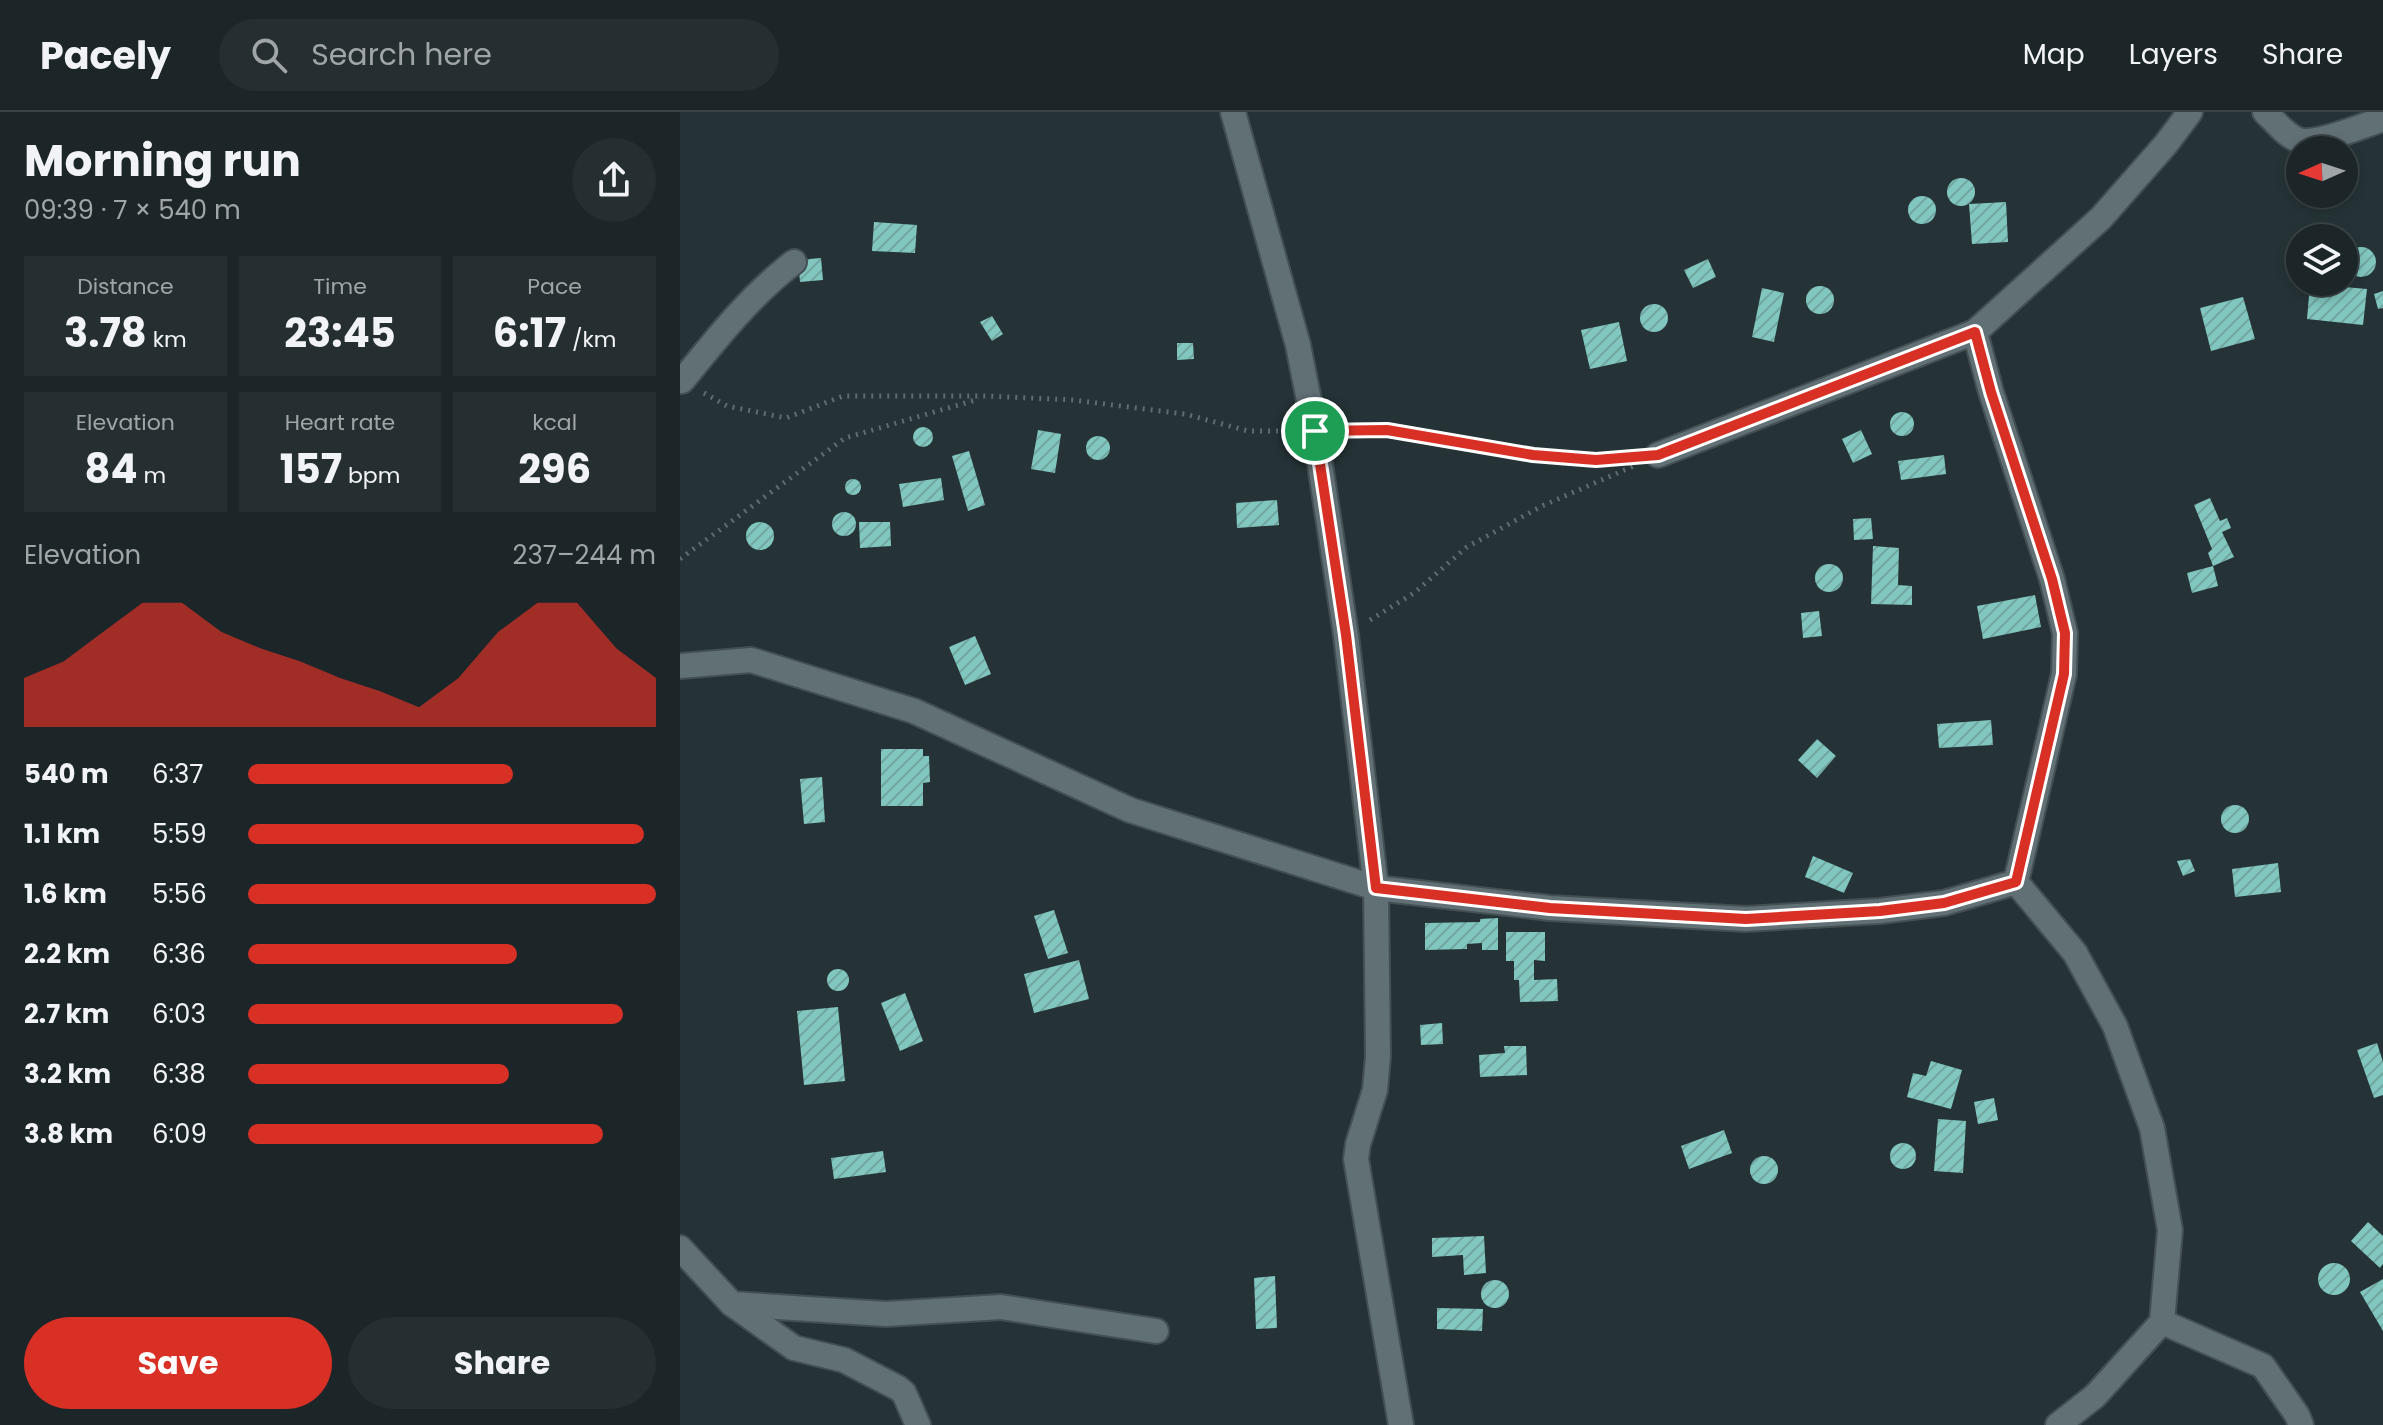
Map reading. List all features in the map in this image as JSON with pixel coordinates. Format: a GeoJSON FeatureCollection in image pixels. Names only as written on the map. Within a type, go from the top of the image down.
{"type":"FeatureCollection","features":[{"type":"Feature","properties":{"kind":"street"},"geometry":{"type":"LineString","coordinates":[[1233,112],[1298,345],[1315,431],[1346,635],[1376,888],[1378,1056],[1375,1090],[1356,1159],[1401,1425]]}},
{"type":"Feature","properties":{"kind":"street"},"geometry":{"type":"LineString","coordinates":[[1658,455],[1975,332],[2101,218],[2190,112]]}},
{"type":"Feature","properties":{"kind":"street"},"geometry":{"type":"LineString","coordinates":[[2265,112],[2289,135],[2301,141],[2314,141],[2383,119]]}},
{"type":"Feature","properties":{"kind":"street"},"geometry":{"type":"LineString","coordinates":[[681,381],[762,287],[794,262]]}},
{"type":"Feature","properties":{"kind":"street"},"geometry":{"type":"LineString","coordinates":[[1975,332],[1991,392],[2052,579],[2065,633],[2064,674],[2016,882]]}},
{"type":"Feature","properties":{"kind":"street"},"geometry":{"type":"LineString","coordinates":[[680,666],[751,660],[914,711],[1130,810],[1376,888],[1550,908],[1746,919],[1931,905],[2016,882]]}},
{"type":"Feature","properties":{"kind":"street"},"geometry":{"type":"LineString","coordinates":[[2016,882],[2075,953],[2115,1026],[2152,1128],[2170,1230],[2162,1322],[2095,1396],[2058,1425]]}},
{"type":"Feature","properties":{"kind":"street"},"geometry":{"type":"LineString","coordinates":[[680,1248],[732,1304],[794,1348],[844,1360],[898,1388],[904,1393],[918,1425]]}},
{"type":"Feature","properties":{"kind":"street"},"geometry":{"type":"LineString","coordinates":[[732,1304],[886,1314],[1001,1307],[1156,1331]]}},
{"type":"Feature","properties":{"kind":"street"},"geometry":{"type":"LineString","coordinates":[[2162,1322],[2263,1366],[2301,1425]]}},
{"type":"Feature","properties":{"kind":"path"},"geometry":{"type":"LineString","coordinates":[[681,381],[727,406],[786,418],[843,396],[987,396],[1074,400],[1185,414],[1248,431],[1387,430],[1533,455],[1596,460],[1658,455]]}},
{"type":"Feature","properties":{"kind":"path"},"geometry":{"type":"LineString","coordinates":[[680,559],[845,438],[987,396]]}},
{"type":"Feature","properties":{"kind":"path"},"geometry":{"type":"LineString","coordinates":[[1346,635],[1414,593],[1467,547],[1542,506],[1658,455]]}},
{"type":"Feature","properties":{"kind":"building"},"geometry":{"type":"Polygon","coordinates":[[[1961,178],[1971,182],[1975,192],[1971,202],[1961,206],[1951,202],[1947,192],[1951,182],[1961,178]]]}},
{"type":"Feature","properties":{"kind":"building"},"geometry":{"type":"Polygon","coordinates":[[[1922,196],[1932,200],[1936,210],[1932,220],[1922,224],[1912,220],[1908,210],[1912,200],[1922,196]]]}},
{"type":"Feature","properties":{"kind":"building"},"geometry":{"type":"Polygon","coordinates":[[[2006,202],[2008,242],[1972,244],[1969,204],[2006,202]]]}},
{"type":"Feature","properties":{"kind":"building"},"geometry":{"type":"Polygon","coordinates":[[[874,222],[917,225],[915,253],[872,251],[874,222]]]}},
{"type":"Feature","properties":{"kind":"building"},"geometry":{"type":"Polygon","coordinates":[[[2358,248],[2367,248],[2375,256],[2372,273],[2358,276],[2358,248]]]}},
{"type":"Feature","properties":{"kind":"building"},"geometry":{"type":"Polygon","coordinates":[[[821,258],[823,280],[800,282],[798,260],[821,258]]]}},
{"type":"Feature","properties":{"kind":"building"},"geometry":{"type":"Polygon","coordinates":[[[1708,259],[1716,277],[1693,288],[1684,270],[1708,259]]]}},
{"type":"Feature","properties":{"kind":"building"},"geometry":{"type":"Polygon","coordinates":[[[1820,286],[1830,290],[1834,300],[1830,310],[1820,314],[1810,310],[1806,300],[1810,290],[1820,286]]]}},
{"type":"Feature","properties":{"kind":"building"},"geometry":{"type":"Polygon","coordinates":[[[1762,288],[1784,293],[1774,342],[1752,337],[1762,288]]]}},
{"type":"Feature","properties":{"kind":"building"},"geometry":{"type":"Polygon","coordinates":[[[2358,288],[2367,289],[2363,325],[2307,319],[2309,296],[2358,296],[2358,288]]]}},
{"type":"Feature","properties":{"kind":"building"},"geometry":{"type":"Polygon","coordinates":[[[2383,291],[2383,308],[2378,309],[2374,294],[2383,291]]]}},
{"type":"Feature","properties":{"kind":"building"},"geometry":{"type":"Polygon","coordinates":[[[2243,297],[2255,339],[2211,351],[2200,308],[2243,297]]]}},
{"type":"Feature","properties":{"kind":"building"},"geometry":{"type":"Polygon","coordinates":[[[1654,304],[1664,308],[1668,318],[1664,328],[1654,332],[1644,328],[1640,318],[1644,308],[1654,304]]]}},
{"type":"Feature","properties":{"kind":"building"},"geometry":{"type":"Polygon","coordinates":[[[992,316],[1003,334],[992,341],[980,322],[992,316]]]}},
{"type":"Feature","properties":{"kind":"building"},"geometry":{"type":"Polygon","coordinates":[[[1619,322],[1627,361],[1590,369],[1581,330],[1619,322]]]}},
{"type":"Feature","properties":{"kind":"building"},"geometry":{"type":"Polygon","coordinates":[[[1177,343],[1193,343],[1194,359],[1177,360],[1177,343]]]}},
{"type":"Feature","properties":{"kind":"building"},"geometry":{"type":"Polygon","coordinates":[[[1902,412],[1910,416],[1914,424],[1910,432],[1902,436],[1894,432],[1890,424],[1894,416],[1902,412]]]}},
{"type":"Feature","properties":{"kind":"building"},"geometry":{"type":"Polygon","coordinates":[[[923,427],[930,430],[933,437],[930,444],[923,447],[916,444],[913,437],[916,430],[923,427]]]}},
{"type":"Feature","properties":{"kind":"building"},"geometry":{"type":"Polygon","coordinates":[[[1038,430],[1061,434],[1055,473],[1031,469],[1038,430]]]}},
{"type":"Feature","properties":{"kind":"building"},"geometry":{"type":"Polygon","coordinates":[[[1861,430],[1872,454],[1853,463],[1842,439],[1861,430]]]}},
{"type":"Feature","properties":{"kind":"building"},"geometry":{"type":"Polygon","coordinates":[[[1098,436],[1106,440],[1110,448],[1106,456],[1098,460],[1090,456],[1086,448],[1090,440],[1098,436]]]}},
{"type":"Feature","properties":{"kind":"building"},"geometry":{"type":"Polygon","coordinates":[[[969,451],[985,505],[968,511],[952,456],[969,451]]]}},
{"type":"Feature","properties":{"kind":"building"},"geometry":{"type":"Polygon","coordinates":[[[1944,455],[1946,474],[1901,480],[1898,461],[1944,455]]]}},
{"type":"Feature","properties":{"kind":"building"},"geometry":{"type":"Polygon","coordinates":[[[941,478],[944,500],[903,507],[899,484],[941,478]]]}},
{"type":"Feature","properties":{"kind":"building"},"geometry":{"type":"Polygon","coordinates":[[[850,479],[856,479],[861,487],[859,493],[850,495],[845,490],[845,484],[850,479]]]}},
{"type":"Feature","properties":{"kind":"building"},"geometry":{"type":"Polygon","coordinates":[[[2210,498],[2220,521],[2227,518],[2231,528],[2222,532],[2234,557],[2213,566],[2208,553],[2212,549],[2194,505],[2210,498]]]}},
{"type":"Feature","properties":{"kind":"building"},"geometry":{"type":"Polygon","coordinates":[[[1277,500],[1279,525],[1237,528],[1236,503],[1277,500]]]}},
{"type":"Feature","properties":{"kind":"building"},"geometry":{"type":"Polygon","coordinates":[[[844,512],[853,515],[856,524],[853,533],[844,536],[835,533],[832,524],[835,515],[844,512]]]}},
{"type":"Feature","properties":{"kind":"building"},"geometry":{"type":"Polygon","coordinates":[[[1871,518],[1873,539],[1854,540],[1853,519],[1871,518]]]}},
{"type":"Feature","properties":{"kind":"building"},"geometry":{"type":"Polygon","coordinates":[[[760,522],[770,526],[774,536],[770,546],[760,550],[750,546],[746,536],[750,526],[760,522]]]}},
{"type":"Feature","properties":{"kind":"building"},"geometry":{"type":"Polygon","coordinates":[[[859,522],[890,522],[891,546],[860,548],[859,522]]]}},
{"type":"Feature","properties":{"kind":"building"},"geometry":{"type":"Polygon","coordinates":[[[1873,546],[1899,548],[1898,585],[1912,586],[1912,605],[1871,604],[1873,546]]]}},
{"type":"Feature","properties":{"kind":"building"},"geometry":{"type":"Polygon","coordinates":[[[1829,564],[1839,568],[1843,578],[1839,588],[1829,592],[1819,588],[1815,578],[1819,568],[1829,564]]]}},
{"type":"Feature","properties":{"kind":"building"},"geometry":{"type":"Polygon","coordinates":[[[2213,566],[2218,586],[2192,593],[2187,573],[2213,566]]]}},
{"type":"Feature","properties":{"kind":"building"},"geometry":{"type":"Polygon","coordinates":[[[2035,595],[2041,627],[1983,639],[1977,606],[2035,595]]]}},
{"type":"Feature","properties":{"kind":"building"},"geometry":{"type":"Polygon","coordinates":[[[1819,611],[1822,636],[1803,638],[1801,613],[1819,611]]]}},
{"type":"Feature","properties":{"kind":"building"},"geometry":{"type":"Polygon","coordinates":[[[975,636],[991,674],[965,685],[949,647],[975,636]]]}},
{"type":"Feature","properties":{"kind":"building"},"geometry":{"type":"Polygon","coordinates":[[[1991,720],[1993,745],[1939,748],[1937,724],[1991,720]]]}},
{"type":"Feature","properties":{"kind":"building"},"geometry":{"type":"Polygon","coordinates":[[[1817,739],[1836,756],[1817,778],[1798,760],[1817,739]]]}},
{"type":"Feature","properties":{"kind":"building"},"geometry":{"type":"Polygon","coordinates":[[[881,749],[923,749],[923,756],[929,756],[930,782],[923,783],[923,806],[881,806],[881,749]]]}},
{"type":"Feature","properties":{"kind":"building"},"geometry":{"type":"Polygon","coordinates":[[[822,777],[825,822],[804,824],[800,779],[822,777]]]}},
{"type":"Feature","properties":{"kind":"building"},"geometry":{"type":"Polygon","coordinates":[[[2235,805],[2245,809],[2249,819],[2245,829],[2235,833],[2225,829],[2221,819],[2225,809],[2235,805]]]}},
{"type":"Feature","properties":{"kind":"building"},"geometry":{"type":"Polygon","coordinates":[[[1813,856],[1853,873],[1844,893],[1805,877],[1813,856]]]}},
{"type":"Feature","properties":{"kind":"building"},"geometry":{"type":"Polygon","coordinates":[[[2190,859],[2195,871],[2183,876],[2177,861],[2190,859]]]}},
{"type":"Feature","properties":{"kind":"building"},"geometry":{"type":"Polygon","coordinates":[[[2278,863],[2281,892],[2235,897],[2232,869],[2278,863]]]}},
{"type":"Feature","properties":{"kind":"building"},"geometry":{"type":"Polygon","coordinates":[[[1054,910],[1068,953],[1048,959],[1034,916],[1054,910]]]}},
{"type":"Feature","properties":{"kind":"building"},"geometry":{"type":"Polygon","coordinates":[[[1498,918],[1498,950],[1482,950],[1482,943],[1467,944],[1467,949],[1425,950],[1425,923],[1480,922],[1480,919],[1498,918]]]}},
{"type":"Feature","properties":{"kind":"building"},"geometry":{"type":"Polygon","coordinates":[[[1506,932],[1545,932],[1545,961],[1534,960],[1534,980],[1557,979],[1558,1001],[1520,1002],[1519,980],[1514,980],[1514,961],[1506,961],[1506,932]]]}},
{"type":"Feature","properties":{"kind":"building"},"geometry":{"type":"Polygon","coordinates":[[[1079,960],[1089,999],[1034,1013],[1024,974],[1079,960]]]}},
{"type":"Feature","properties":{"kind":"building"},"geometry":{"type":"Polygon","coordinates":[[[838,969],[846,972],[849,980],[846,988],[838,991],[830,988],[827,980],[830,972],[838,969]]]}},
{"type":"Feature","properties":{"kind":"building"},"geometry":{"type":"Polygon","coordinates":[[[905,993],[923,1041],[900,1051],[881,1003],[905,993]]]}},
{"type":"Feature","properties":{"kind":"building"},"geometry":{"type":"Polygon","coordinates":[[[838,1007],[845,1081],[804,1085],[797,1011],[838,1007]]]}},
{"type":"Feature","properties":{"kind":"building"},"geometry":{"type":"Polygon","coordinates":[[[1442,1023],[1443,1044],[1421,1045],[1420,1025],[1442,1023]]]}},
{"type":"Feature","properties":{"kind":"building"},"geometry":{"type":"Polygon","coordinates":[[[2377,1043],[2383,1062],[2383,1095],[2374,1098],[2357,1050],[2377,1043]]]}},
{"type":"Feature","properties":{"kind":"building"},"geometry":{"type":"Polygon","coordinates":[[[1504,1046],[1526,1046],[1527,1075],[1480,1077],[1479,1055],[1505,1053],[1504,1046]]]}},
{"type":"Feature","properties":{"kind":"building"},"geometry":{"type":"Polygon","coordinates":[[[1931,1061],[1962,1070],[1951,1109],[1907,1097],[1913,1073],[1926,1076],[1931,1061]]]}},
{"type":"Feature","properties":{"kind":"building"},"geometry":{"type":"Polygon","coordinates":[[[1994,1098],[1998,1120],[1978,1124],[1974,1102],[1994,1098]]]}},
{"type":"Feature","properties":{"kind":"building"},"geometry":{"type":"Polygon","coordinates":[[[1938,1119],[1966,1121],[1963,1173],[1934,1171],[1938,1119]]]}},
{"type":"Feature","properties":{"kind":"building"},"geometry":{"type":"Polygon","coordinates":[[[1724,1130],[1732,1153],[1689,1169],[1681,1146],[1724,1130]]]}},
{"type":"Feature","properties":{"kind":"building"},"geometry":{"type":"Polygon","coordinates":[[[1903,1143],[1913,1146],[1916,1156],[1913,1166],[1903,1169],[1893,1166],[1890,1156],[1893,1146],[1903,1143]]]}},
{"type":"Feature","properties":{"kind":"building"},"geometry":{"type":"Polygon","coordinates":[[[883,1151],[886,1172],[834,1179],[831,1158],[883,1151]]]}},
{"type":"Feature","properties":{"kind":"building"},"geometry":{"type":"Polygon","coordinates":[[[1764,1156],[1774,1160],[1778,1170],[1774,1180],[1764,1184],[1754,1180],[1750,1170],[1754,1160],[1764,1156]]]}},
{"type":"Feature","properties":{"kind":"building"},"geometry":{"type":"Polygon","coordinates":[[[2368,1222],[2383,1236],[2383,1264],[2380,1268],[2351,1241],[2368,1222]]]}},
{"type":"Feature","properties":{"kind":"building"},"geometry":{"type":"Polygon","coordinates":[[[1484,1236],[1486,1273],[1464,1275],[1463,1255],[1432,1257],[1432,1238],[1484,1236]]]}},
{"type":"Feature","properties":{"kind":"building"},"geometry":{"type":"Polygon","coordinates":[[[2334,1263],[2345,1268],[2350,1279],[2345,1290],[2334,1295],[2323,1290],[2318,1279],[2323,1268],[2334,1263]]]}},
{"type":"Feature","properties":{"kind":"building"},"geometry":{"type":"Polygon","coordinates":[[[1275,1276],[1277,1328],[1256,1329],[1254,1278],[1275,1276]]]}},
{"type":"Feature","properties":{"kind":"building"},"geometry":{"type":"Polygon","coordinates":[[[2383,1279],[2383,1331],[2360,1292],[2383,1279]]]}},
{"type":"Feature","properties":{"kind":"building"},"geometry":{"type":"Polygon","coordinates":[[[1495,1280],[1505,1284],[1509,1294],[1505,1304],[1495,1308],[1485,1304],[1481,1294],[1485,1284],[1495,1280]]]}},
{"type":"Feature","properties":{"kind":"building"},"geometry":{"type":"Polygon","coordinates":[[[1437,1308],[1483,1309],[1482,1331],[1437,1329],[1437,1308]]]}},
{"type":"Feature","properties":{"kind":"route"},"geometry":{"type":"LineString","coordinates":[[1975,332],[1991,392],[2052,579],[2065,633],[2064,674],[2016,882],[1944,903],[1880,911],[1746,919],[1550,908],[1376,888],[1346,635],[1315,431],[1387,430],[1533,455],[1596,460],[1658,455],[1975,332]]}}]}
